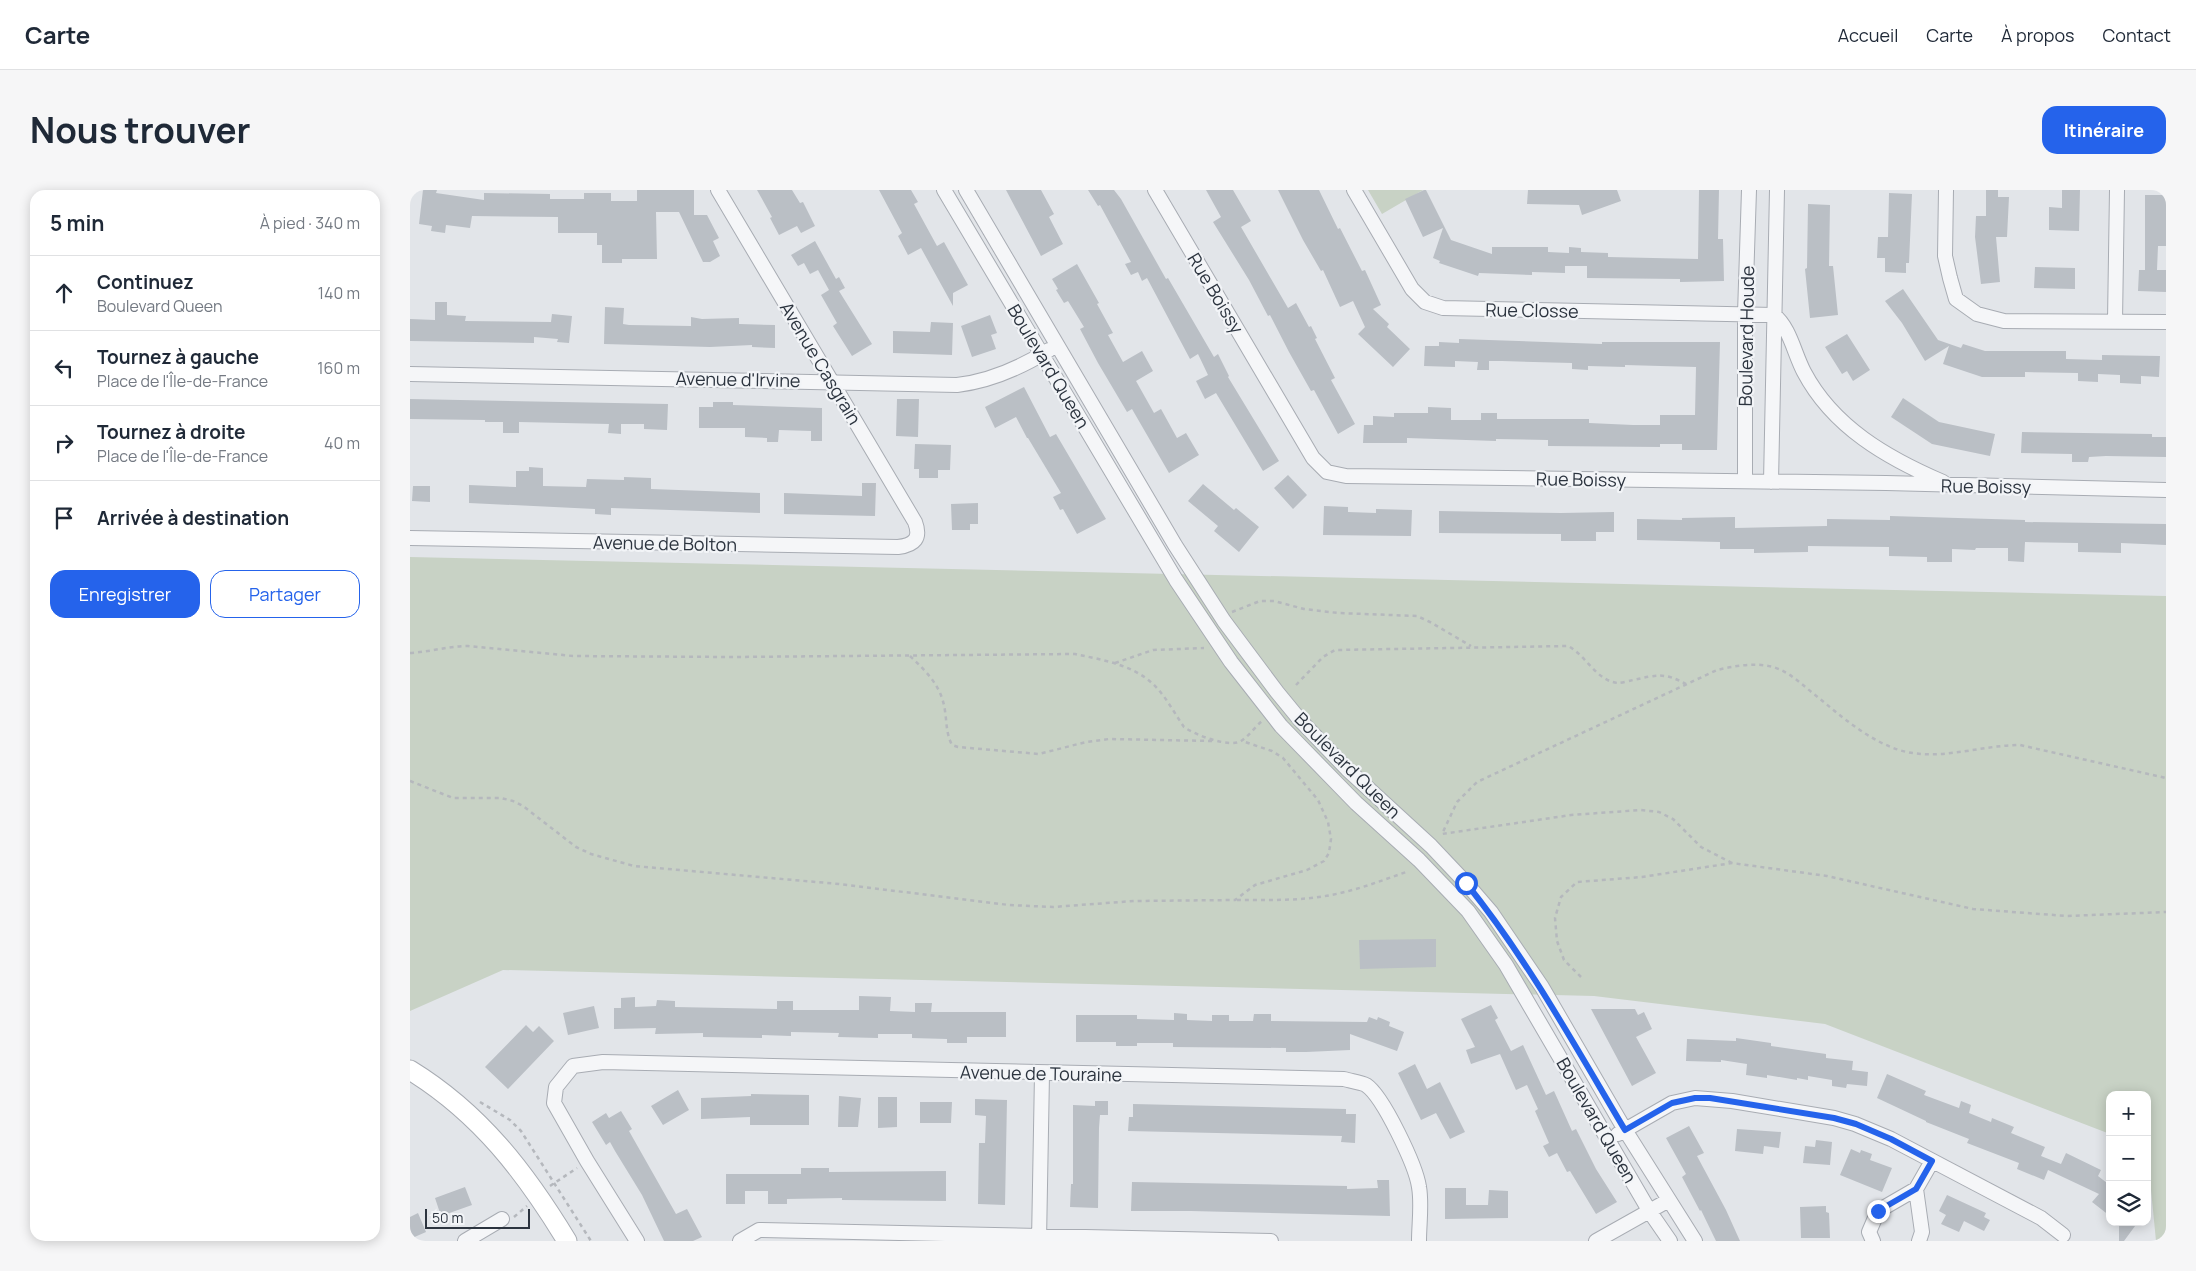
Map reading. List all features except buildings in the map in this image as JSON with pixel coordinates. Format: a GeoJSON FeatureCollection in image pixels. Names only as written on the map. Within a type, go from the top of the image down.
{"type":"FeatureCollection","features":[{"type":"Feature","properties":{"kind":"street","name":"Avenue Casgrain"},"geometry":{"type":"LineString","coordinates":[[718,190],[915,522],[919,531],[918,538]]}},
{"type":"Feature","properties":{"kind":"street","name":"Boulevard Queen"},"geometry":{"type":"LineString","coordinates":[[944,190],[1153,542],[1231,662],[1282,726],[1356,803],[1419,860],[1454,896],[1501,957],[1650,1212],[1670,1241]]}},
{"type":"Feature","properties":{"kind":"street","name":"Boulevard Queen"},"geometry":{"type":"LineString","coordinates":[[966,190],[1168,532],[1224,621],[1277,692],[1347,769],[1431,846],[1466,883],[1505,932],[1542,987],[1625,1130],[1695,1241]]}},
{"type":"Feature","properties":{"kind":"street","name":"Rue Boissy"},"geometry":{"type":"LineString","coordinates":[[1155,190],[1313,458],[1327,472],[1356,476],[1746,481],[2166,490]]}},
{"type":"Feature","properties":{"kind":"street","name":"Rue Closse"},"geometry":{"type":"LineString","coordinates":[[1354,190],[1412,289],[1424,302],[1444,308],[1774,314]]}},
{"type":"Feature","properties":{"kind":"street","name":"Boulevard Houde"},"geometry":{"type":"LineString","coordinates":[[1746,481],[1745,314],[1749,190]]}},
{"type":"Feature","properties":{"kind":"street","name":"Boulevard Houde"},"geometry":{"type":"LineString","coordinates":[[1771,482],[1777,190]]}},
{"type":"Feature","properties":{"kind":"street"},"geometry":{"type":"LineString","coordinates":[[1946,190],[1945,256],[1956,298],[1978,314],[2004,321],[2166,322]]}},
{"type":"Feature","properties":{"kind":"street"},"geometry":{"type":"LineString","coordinates":[[2115,321],[2117,190]]}},
{"type":"Feature","properties":{"kind":"street","name":"Boulevard Houde"},"geometry":{"type":"LineString","coordinates":[[1774,314],[1782,322],[1810,381],[1820,397],[1846,425],[1876,449],[1910,468],[1950,485]]}},
{"type":"Feature","properties":{"kind":"street","name":"Avenue d'Irvine"},"geometry":{"type":"LineString","coordinates":[[410,374],[957,385],[1000,376],[1042,355],[1057,345]]}},
{"type":"Feature","properties":{"kind":"street"},"geometry":{"type":"LineString","coordinates":[[1153,542],[1168,532]]}},
{"type":"Feature","properties":{"kind":"street","name":"Avenue de Bolton"},"geometry":{"type":"LineString","coordinates":[[410,538],[898,547],[909,546],[918,538]]}},
{"type":"Feature","properties":{"kind":"street"},"geometry":{"type":"LineString","coordinates":[[1526,997],[1542,987]]}},
{"type":"Feature","properties":{"kind":"street","name":"Avenue de Touraine"},"geometry":{"type":"LineString","coordinates":[[637,1241],[587,1161],[554,1103],[556,1087],[573,1066],[603,1062],[1042,1074],[1344,1079],[1366,1085],[1375,1095],[1398,1133],[1417,1176],[1420,1189],[1419,1241]]}},
{"type":"Feature","properties":{"kind":"street"},"geometry":{"type":"LineString","coordinates":[[410,1070],[445,1095],[496,1141],[530,1182],[567,1241]]}},
{"type":"Feature","properties":{"kind":"street"},"geometry":{"type":"LineString","coordinates":[[1039,1239],[1042,1074]]}},
{"type":"Feature","properties":{"kind":"street"},"geometry":{"type":"LineString","coordinates":[[1609,1140],[1672,1103],[1695,1098],[1710,1098],[1834,1118],[1856,1124],[1891,1139],[2041,1218],[2064,1234]]}},
{"type":"Feature","properties":{"kind":"street"},"geometry":{"type":"LineString","coordinates":[[1873,1241],[1869,1232],[1878,1211],[1916,1189],[1932,1161]]}},
{"type":"Feature","properties":{"kind":"street"},"geometry":{"type":"LineString","coordinates":[[1916,1189],[1922,1232],[1919,1241]]}},
{"type":"Feature","properties":{"kind":"street"},"geometry":{"type":"LineString","coordinates":[[1596,1241],[1669,1200]]}},
{"type":"Feature","properties":{"kind":"street"},"geometry":{"type":"LineString","coordinates":[[466,1241],[505,1219]]}},
{"type":"Feature","properties":{"kind":"street"},"geometry":{"type":"LineString","coordinates":[[740,1241],[759,1230],[1039,1239],[1272,1241]]}},
{"type":"Feature","properties":{"kind":"path"},"geometry":{"type":"LineString","coordinates":[[1230,612],[1260,601],[1274,601],[1304,609],[1338,613],[1417,616],[1472,647]]}},
{"type":"Feature","properties":{"kind":"path"},"geometry":{"type":"LineString","coordinates":[[410,653],[451,646],[468,646],[573,656],[1075,654],[1114,663],[1144,677],[1157,688],[1184,727],[1218,741]]}},
{"type":"Feature","properties":{"kind":"path"},"geometry":{"type":"LineString","coordinates":[[1296,685],[1323,657],[1335,650],[1568,646],[1576,650],[1603,678],[1618,683],[1657,674],[1670,676],[1686,684]]}},
{"type":"Feature","properties":{"kind":"path"},"geometry":{"type":"LineString","coordinates":[[1114,663],[1153,650],[1206,648]]}},
{"type":"Feature","properties":{"kind":"path"},"geometry":{"type":"LineString","coordinates":[[909,655],[935,682],[945,709],[946,734],[952,745],[958,747],[1039,754],[1086,742],[1109,739],[1235,743],[1242,741],[1262,720]]}},
{"type":"Feature","properties":{"kind":"path"},"geometry":{"type":"LineString","coordinates":[[1732,863],[1701,847],[1673,819],[1659,812],[1641,810],[1571,815],[1442,834],[1457,802],[1477,782],[1717,670],[1739,665],[1771,667],[1787,672],[1854,727],[1878,742],[1902,750],[1935,754],[1965,752],[1998,745],[2020,745],[2166,778]]}},
{"type":"Feature","properties":{"kind":"path"},"geometry":{"type":"LineString","coordinates":[[1235,900],[1254,886],[1307,870],[1324,861],[1329,853],[1332,839],[1328,822],[1318,800],[1284,758],[1272,751],[1242,741]]}},
{"type":"Feature","properties":{"kind":"path"},"geometry":{"type":"LineString","coordinates":[[410,781],[453,798],[501,798],[513,801],[523,806],[576,847],[591,854],[634,866],[830,883],[1009,904],[1053,907],[1134,901],[1273,900],[1329,896],[1372,885],[1409,871]]}},
{"type":"Feature","properties":{"kind":"path"},"geometry":{"type":"LineString","coordinates":[[1581,977],[1564,960],[1557,941],[1555,918],[1561,897],[1577,882],[1642,877],[1732,863],[1827,876],[1973,909],[2067,916],[2166,912]]}},
{"type":"Feature","properties":{"kind":"path"},"geometry":{"type":"LineString","coordinates":[[546,1188],[580,1166]]}},
{"type":"Feature","properties":{"kind":"path"},"geometry":{"type":"LineString","coordinates":[[505,1219],[524,1208]]}},
{"type":"Feature","properties":{"kind":"shaded area"},"geometry":{"type":"Polygon","coordinates":[[[1368,190],[1423,190],[1382,214],[1368,190]]]}},
{"type":"Feature","properties":{"kind":"shaded area"},"geometry":{"type":"Polygon","coordinates":[[[410,557],[2166,596],[2166,1241],[2156,1241],[2151,1190],[2151,1091],[2106,1091],[2106,1132],[1825,1024],[1594,996],[503,970],[410,1011],[410,557]]]}},
{"type":"Feature","properties":{"kind":"route"},"geometry":{"type":"LineString","coordinates":[[1466,883],[1491,912],[1542,987],[1625,1130],[1672,1103],[1695,1098],[1732,1101],[1834,1118],[1856,1124],[1891,1139],[1932,1161],[1916,1189],[1878,1211]]}}]}
